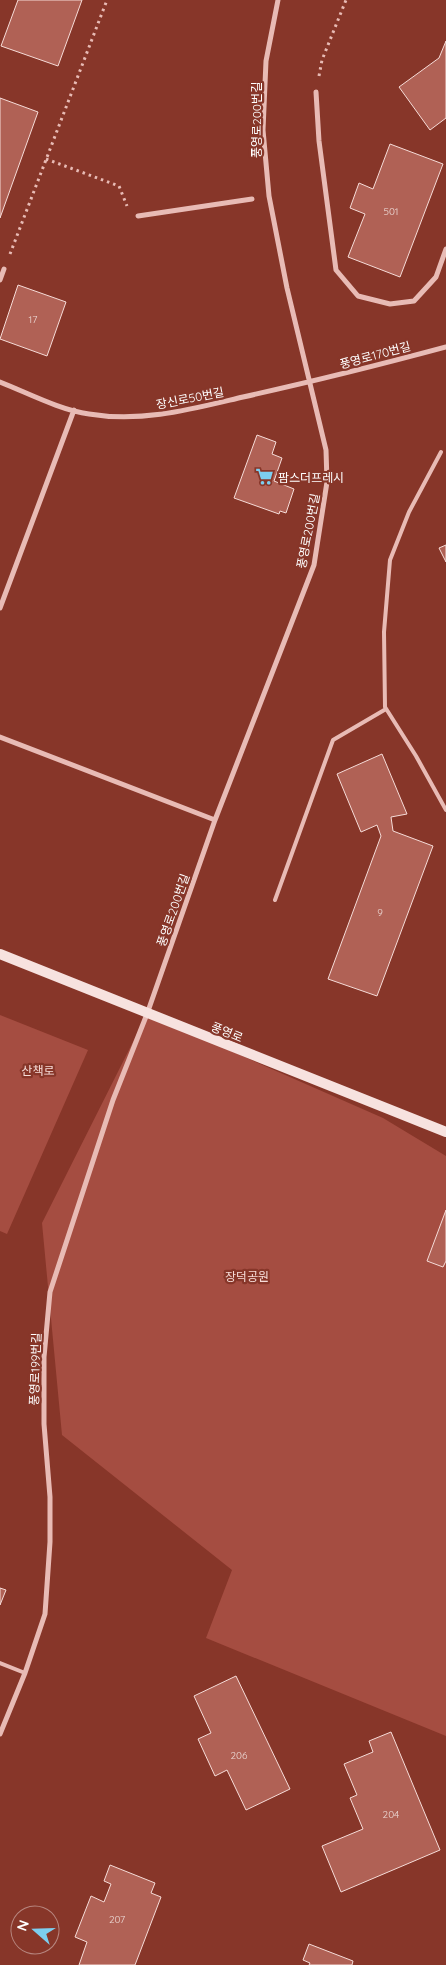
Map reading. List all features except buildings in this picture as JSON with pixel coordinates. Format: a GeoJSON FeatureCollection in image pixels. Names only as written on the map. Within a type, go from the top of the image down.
{"type":"FeatureCollection","features":[{"type":"Feature","properties":{"kind":"main road","name":"풍영로"},"geometry":{"type":"LineString","coordinates":[[0,954],[446,1132]]}},
{"type":"Feature","properties":{"kind":"street","name":"풍영로200번길"},"geometry":{"type":"LineString","coordinates":[[147,1014],[215,820],[314,565],[327,482],[326,450],[308,383],[271,205],[265,158],[263,130],[266,61],[278,0]]}},
{"type":"Feature","properties":{"kind":"street"},"geometry":{"type":"LineString","coordinates":[[316,92],[319,141],[336,270],[358,296],[390,304],[414,301],[436,276],[446,249]]}},
{"type":"Feature","properties":{"kind":"street"},"geometry":{"type":"LineString","coordinates":[[138,216],[252,199]]}},
{"type":"Feature","properties":{"kind":"street"},"geometry":{"type":"LineString","coordinates":[[0,280],[4,269]]}},
{"type":"Feature","properties":{"kind":"street","name":"풍영로170번길"},"geometry":{"type":"LineString","coordinates":[[308,383],[446,346]]}},
{"type":"Feature","properties":{"kind":"street","name":"장신로50번길"},"geometry":{"type":"LineString","coordinates":[[0,382],[74,410],[88,414],[114,417],[144,417],[182,411],[308,383]]}},
{"type":"Feature","properties":{"kind":"street"},"geometry":{"type":"LineString","coordinates":[[0,608],[74,410]]}},
{"type":"Feature","properties":{"kind":"street"},"geometry":{"type":"LineString","coordinates":[[0,738],[215,820]]}},
{"type":"Feature","properties":{"kind":"street","name":"풍영로199번길"},"geometry":{"type":"LineString","coordinates":[[0,1734],[25,1673],[45,1614],[48,1582],[50,1497],[44,1424],[44,1357],[50,1292],[113,1100],[147,1014]]}},
{"type":"Feature","properties":{"kind":"lane"},"geometry":{"type":"LineString","coordinates":[[441,452],[409,512],[390,560],[384,632],[386,708],[416,756],[446,810]]}},
{"type":"Feature","properties":{"kind":"lane"},"geometry":{"type":"LineString","coordinates":[[275,900],[333,740],[386,708]]}},
{"type":"Feature","properties":{"kind":"lane"},"geometry":{"type":"LineString","coordinates":[[0,1663],[25,1673]]}},
{"type":"Feature","properties":{"kind":"path"},"geometry":{"type":"LineString","coordinates":[[4,269],[107,0]]}},
{"type":"Feature","properties":{"kind":"path"},"geometry":{"type":"LineString","coordinates":[[316,92],[322,60],[346,0]]}},
{"type":"Feature","properties":{"kind":"path"},"geometry":{"type":"LineString","coordinates":[[46,159],[119,186],[131,213],[138,216]]}},
{"type":"Feature","properties":{"kind":"green space","name":"장덕공원"},"geometry":{"type":"Polygon","coordinates":[[[147,1014],[383,1118],[446,1156],[446,1736],[206,1638],[232,1570],[62,1435],[42,1223],[147,1014]]]}},
{"type":"Feature","properties":{"kind":"green space","name":"산책로"},"geometry":{"type":"Polygon","coordinates":[[[0,1015],[88,1050],[7,1234],[0,1231],[0,1015]]]}},
{"type":"Feature","properties":{"kind":"place","name":"팜스더프레시"},"geometry":{"type":"Point","coordinates":[264,477]}}]}
